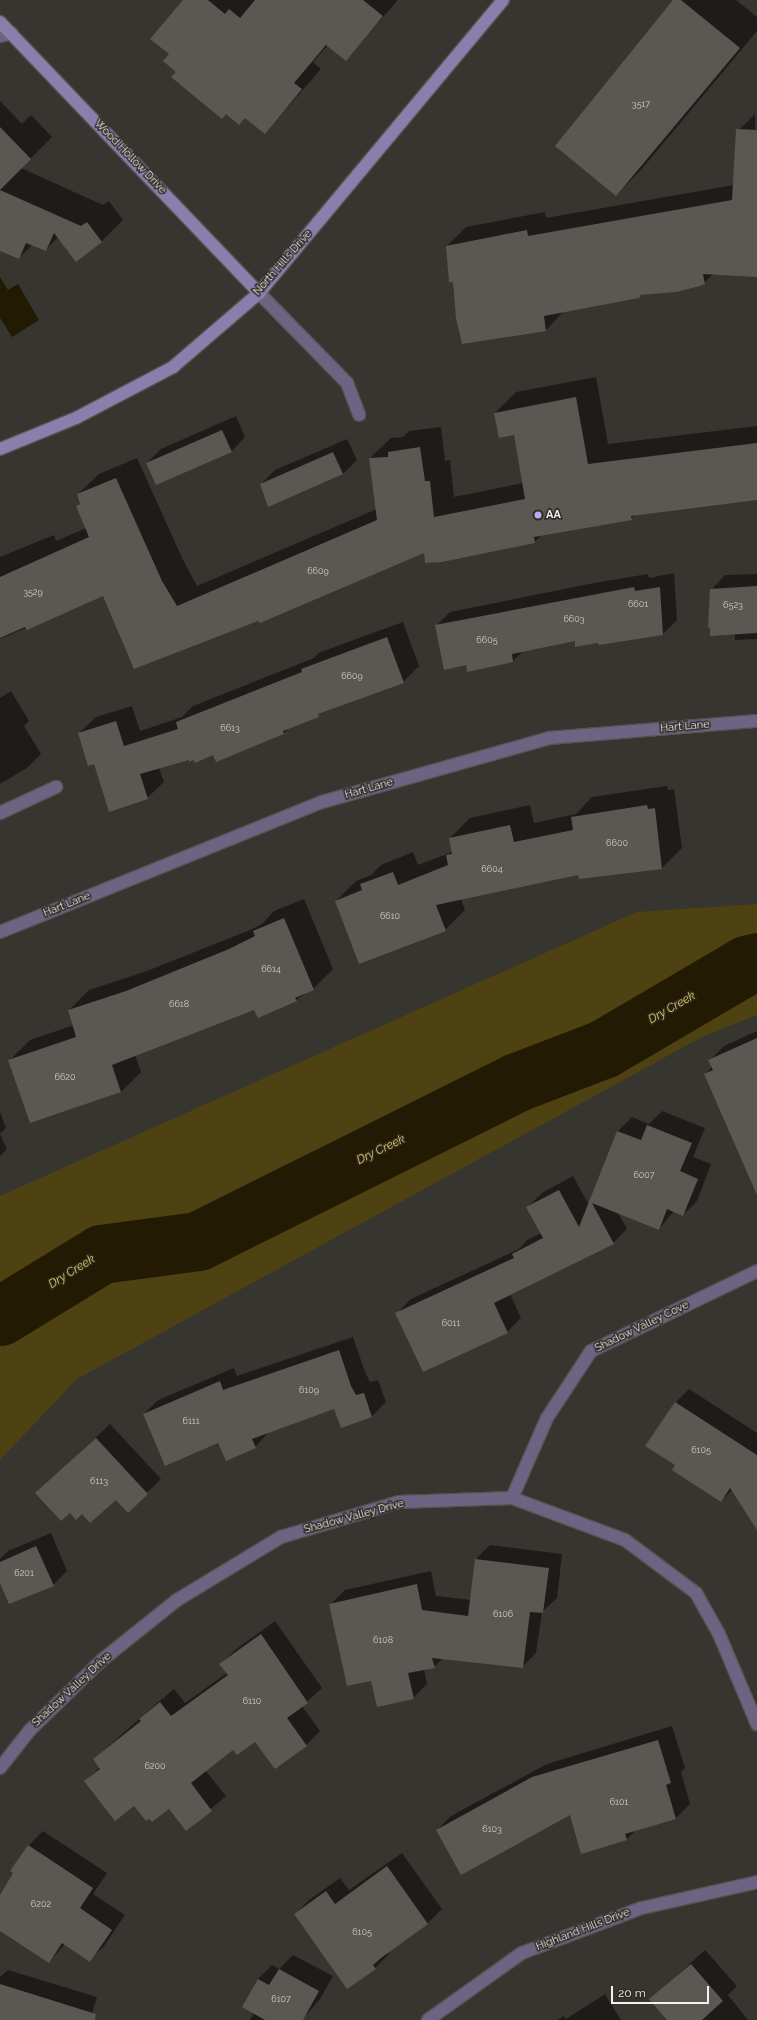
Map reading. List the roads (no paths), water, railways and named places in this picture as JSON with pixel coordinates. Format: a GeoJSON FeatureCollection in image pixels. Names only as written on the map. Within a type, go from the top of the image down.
{"type":"FeatureCollection","features":[{"type":"Feature","properties":{"kind":"street","name":"North Hills Drive"},"geometry":{"type":"LineString","coordinates":[[0,449],[76,418],[172,367],[259,293],[503,0]]}},
{"type":"Feature","properties":{"kind":"street","name":"Wood Hollow Drive"},"geometry":{"type":"LineString","coordinates":[[0,22],[6,35],[259,293]]}},
{"type":"Feature","properties":{"kind":"street"},"geometry":{"type":"LineString","coordinates":[[259,293],[347,383],[359,415]]}},
{"type":"Feature","properties":{"kind":"street","name":"Hart Lane"},"geometry":{"type":"LineString","coordinates":[[0,932],[322,802],[549,738],[757,721]]}},
{"type":"Feature","properties":{"kind":"street"},"geometry":{"type":"LineString","coordinates":[[0,814],[56,787]]}},
{"type":"Feature","properties":{"kind":"street","name":"Shadow Valley Cove"},"geometry":{"type":"LineString","coordinates":[[512,1498],[548,1418],[591,1351],[757,1271]]}},
{"type":"Feature","properties":{"kind":"street","name":"Shadow Valley Drive"},"geometry":{"type":"LineString","coordinates":[[0,1768],[30,1730],[102,1660],[177,1600],[281,1537],[399,1502],[512,1498],[625,1540],[696,1593],[719,1634],[757,1724]]}},
{"type":"Feature","properties":{"kind":"street","name":"Highland Hills Drive"},"geometry":{"type":"LineString","coordinates":[[428,2020],[522,1953],[642,1908],[757,1882]]}},
{"type":"Feature","properties":{"kind":"waterway","name":"Dry Creek"},"geometry":{"type":"LineString","coordinates":[[0,1316],[101,1254],[198,1241],[517,1082],[603,1049],[746,965],[757,962]]}},
{"type":"Feature","properties":{"kind":"place","name":"AA"},"geometry":{"type":"Point","coordinates":[538,515]}}]}
